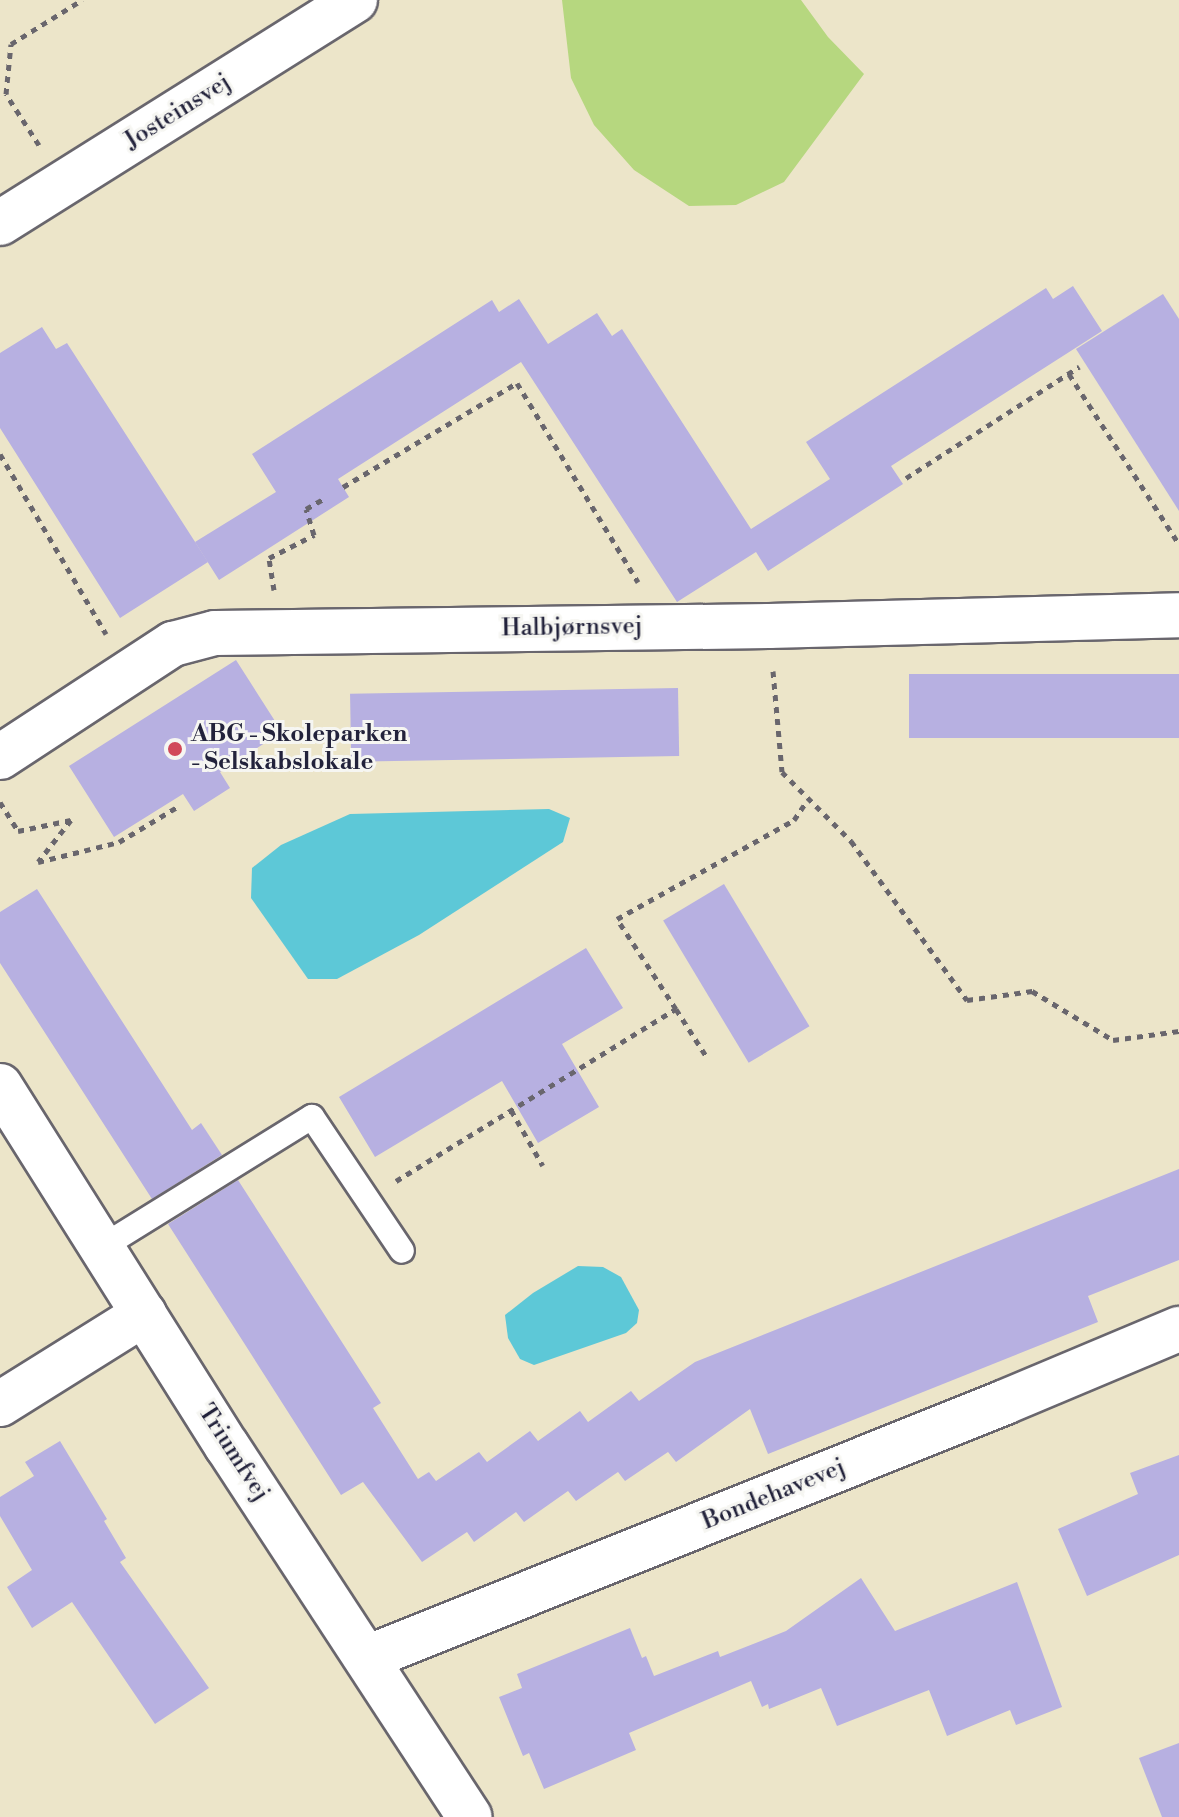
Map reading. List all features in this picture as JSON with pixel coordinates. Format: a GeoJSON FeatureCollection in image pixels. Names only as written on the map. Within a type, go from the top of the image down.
{"type":"FeatureCollection","features":[{"type":"Feature","properties":{"kind":"street","name":"Josteinsvej"},"geometry":{"type":"LineString","coordinates":[[0,223],[355,0]]}},
{"type":"Feature","properties":{"kind":"street","name":"Halbjørnsvej"},"geometry":{"type":"LineString","coordinates":[[0,757],[173,644],[215,633],[769,626],[1179,615]]}},
{"type":"Feature","properties":{"kind":"street","name":"Triumfvej"},"geometry":{"type":"LineString","coordinates":[[0,1086],[470,1817]]}},
{"type":"Feature","properties":{"kind":"street"},"geometry":{"type":"LineString","coordinates":[[0,1404],[144,1314]]}},
{"type":"Feature","properties":{"kind":"street","name":"Bondehavevej"},"geometry":{"type":"LineString","coordinates":[[367,1658],[991,1408],[1179,1329]]}},
{"type":"Feature","properties":{"kind":"lane"},"geometry":{"type":"LineString","coordinates":[[102,1247],[312,1117],[402,1251]]}},
{"type":"Feature","properties":{"kind":"path"},"geometry":{"type":"LineString","coordinates":[[64,183],[6,94],[11,44],[82,0]]}},
{"type":"Feature","properties":{"kind":"path"},"geometry":{"type":"LineString","coordinates":[[906,478],[1079,367]]}},
{"type":"Feature","properties":{"kind":"path"},"geometry":{"type":"LineString","coordinates":[[1069,374],[1179,544]]}},
{"type":"Feature","properties":{"kind":"path"},"geometry":{"type":"LineString","coordinates":[[343,487],[517,383],[666,627]]}},
{"type":"Feature","properties":{"kind":"path"},"geometry":{"type":"LineString","coordinates":[[0,454],[129,672]]}},
{"type":"Feature","properties":{"kind":"path"},"geometry":{"type":"LineString","coordinates":[[281,633],[269,558],[314,535],[306,509],[325,498]]}},
{"type":"Feature","properties":{"kind":"path"},"geometry":{"type":"LineString","coordinates":[[769,626],[782,772],[851,841],[967,1000],[1032,991],[1113,1040],[1179,1031]]}},
{"type":"Feature","properties":{"kind":"path"},"geometry":{"type":"LineString","coordinates":[[708,1059],[617,919],[794,820],[808,799]]}},
{"type":"Feature","properties":{"kind":"path"},"geometry":{"type":"LineString","coordinates":[[0,802],[18,831],[71,820],[38,862],[119,842],[179,806]]}},
{"type":"Feature","properties":{"kind":"path"},"geometry":{"type":"LineString","coordinates":[[368,1199],[676,1009]]}},
{"type":"Feature","properties":{"kind":"path"},"geometry":{"type":"LineString","coordinates":[[511,1110],[543,1166]]}},
{"type":"Feature","properties":{"kind":"green space"},"geometry":{"type":"Polygon","coordinates":[[[562,0],[801,0],[828,37],[864,74],[784,182],[736,205],[689,206],[634,170],[594,125],[571,78],[562,0]]]}},
{"type":"Feature","properties":{"kind":"water"},"geometry":{"type":"Polygon","coordinates":[[[549,809],[570,818],[563,842],[419,935],[337,979],[308,979],[251,898],[252,868],[281,845],[350,814],[549,809]]]}},
{"type":"Feature","properties":{"kind":"water"},"geometry":{"type":"Polygon","coordinates":[[[578,1266],[603,1267],[621,1277],[639,1310],[637,1323],[626,1333],[534,1365],[520,1359],[508,1338],[505,1315],[533,1293],[578,1266]]]}},
{"type":"Feature","properties":{"kind":"building"},"geometry":{"type":"Polygon","coordinates":[[[1073,286],[1102,331],[891,466],[903,484],[768,571],[756,552],[677,602],[521,362],[338,479],[349,497],[219,580],[195,542],[276,492],[252,454],[492,300],[499,312],[519,299],[548,344],[597,313],[612,336],[622,329],[751,529],[830,479],[806,442],[1046,288],[1053,299],[1073,286]]]}},
{"type":"Feature","properties":{"kind":"building"},"geometry":{"type":"Polygon","coordinates":[[[1163,294],[1179,319],[1179,511],[1076,349],[1163,294]]]}},
{"type":"Feature","properties":{"kind":"building"},"geometry":{"type":"Polygon","coordinates":[[[42,327],[56,349],[67,343],[208,562],[120,618],[0,428],[0,353],[42,327]]]}},
{"type":"Feature","properties":{"kind":"building","name":"ABG - Skoleparken - Selskabslokale"},"geometry":{"type":"Polygon","coordinates":[[[236,660],[282,732],[220,772],[230,788],[194,811],[183,794],[114,837],[69,766],[236,660]]]}},
{"type":"Feature","properties":{"kind":"building"},"geometry":{"type":"Polygon","coordinates":[[[909,674],[1179,674],[1179,738],[909,738],[909,674]]]}},
{"type":"Feature","properties":{"kind":"building"},"geometry":{"type":"Polygon","coordinates":[[[678,688],[679,756],[351,762],[350,694],[678,688]]]}},
{"type":"Feature","properties":{"kind":"building"},"geometry":{"type":"Polygon","coordinates":[[[724,884],[809,1026],[749,1063],[663,921],[724,884]]]}},
{"type":"Feature","properties":{"kind":"building"},"geometry":{"type":"Polygon","coordinates":[[[37,889],[192,1130],[201,1123],[222,1155],[152,1199],[0,963],[0,912],[37,889]]]}},
{"type":"Feature","properties":{"kind":"building"},"geometry":{"type":"Polygon","coordinates":[[[586,948],[623,1008],[562,1044],[599,1107],[538,1143],[502,1081],[375,1157],[339,1097],[586,948]]]}},
{"type":"Feature","properties":{"kind":"building"},"geometry":{"type":"Polygon","coordinates":[[[1179,1169],[1179,1260],[1088,1296],[1098,1322],[768,1454],[750,1409],[676,1462],[668,1452],[625,1481],[618,1472],[576,1501],[568,1491],[524,1522],[516,1512],[474,1542],[467,1532],[422,1562],[363,1482],[341,1495],[168,1224],[238,1180],[381,1403],[373,1408],[418,1479],[429,1472],[436,1481],[479,1452],[487,1462],[530,1431],[538,1441],[580,1411],[588,1422],[631,1391],[639,1401],[695,1362],[1179,1169]]]}},
{"type":"Feature","properties":{"kind":"building"},"geometry":{"type":"Polygon","coordinates":[[[60,1441],[107,1519],[104,1521],[126,1558],[120,1562],[209,1688],[155,1724],[72,1602],[32,1628],[7,1587],[32,1570],[0,1516],[0,1497],[34,1476],[25,1462],[60,1441]]]}},
{"type":"Feature","properties":{"kind":"building"},"geometry":{"type":"Polygon","coordinates":[[[1179,1455],[1179,1555],[1087,1596],[1058,1529],[1138,1494],[1130,1473],[1179,1455]]]}},
{"type":"Feature","properties":{"kind":"building"},"geometry":{"type":"Polygon","coordinates":[[[861,1578],[895,1631],[1017,1582],[1062,1707],[1016,1725],[1010,1710],[947,1736],[929,1690],[837,1726],[821,1688],[769,1709],[768,1704],[762,1707],[751,1681],[629,1733],[636,1750],[544,1789],[529,1753],[523,1756],[499,1697],[522,1688],[517,1674],[630,1628],[642,1658],[646,1656],[654,1676],[718,1651],[720,1657],[786,1631],[861,1578]]]}},
{"type":"Feature","properties":{"kind":"building"},"geometry":{"type":"Polygon","coordinates":[[[1179,1743],[1179,1817],[1162,1817],[1139,1758],[1179,1743]]]}},
{"type":"Feature","properties":{"kind":"place","name":"ABG - Skoleparken - Selskabslokale"},"geometry":{"type":"Point","coordinates":[175,749]}}]}
